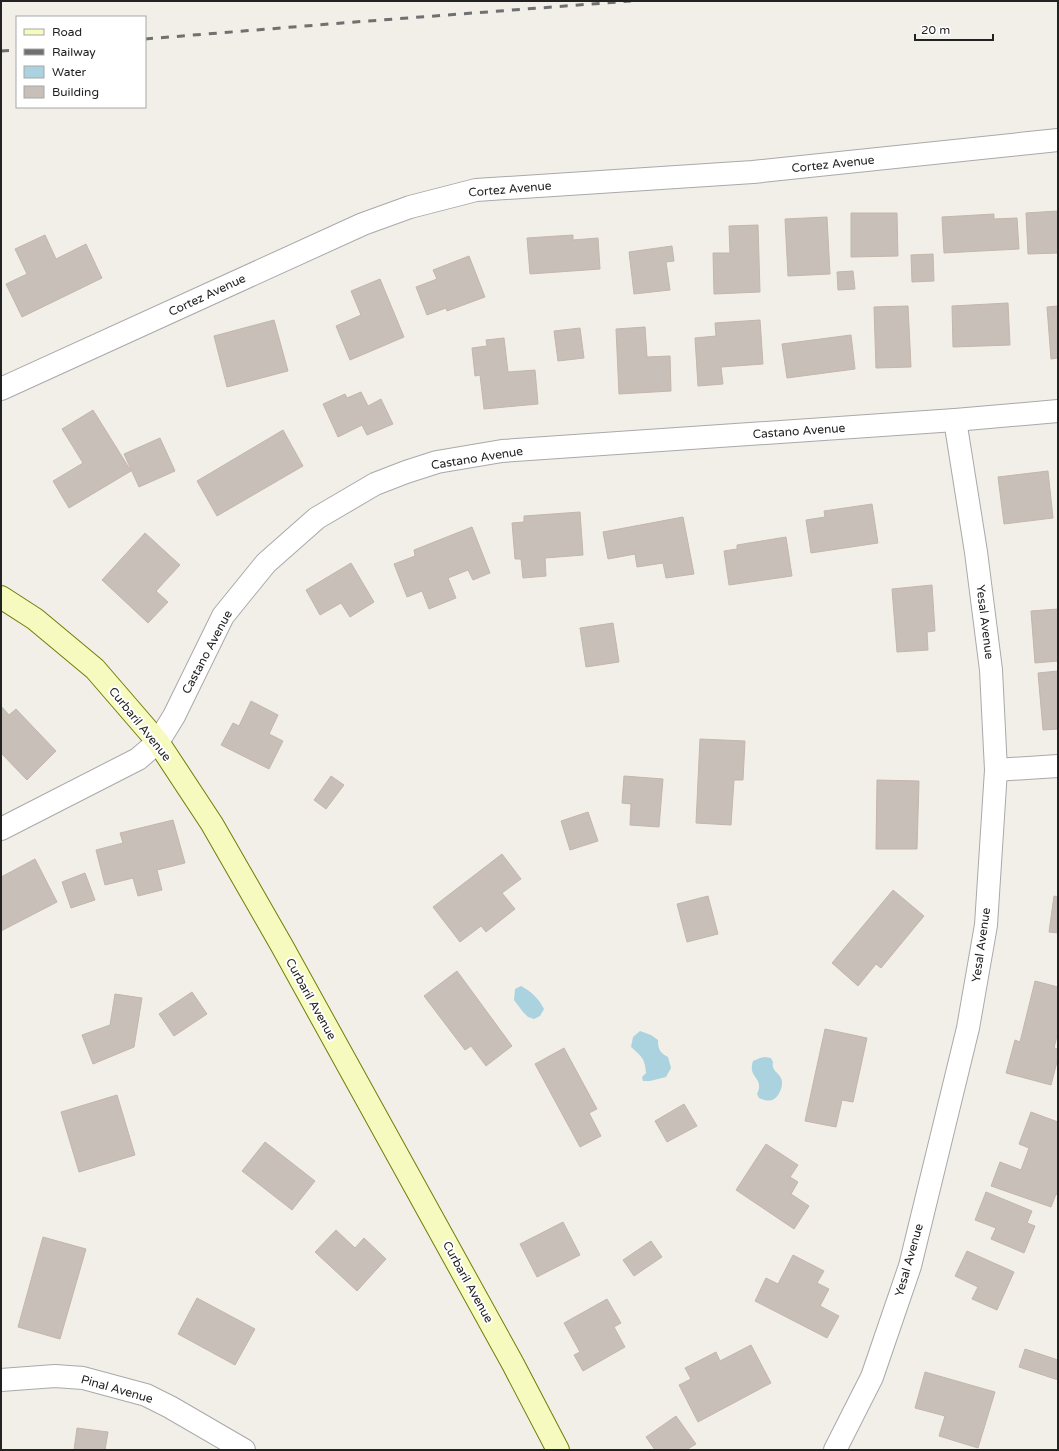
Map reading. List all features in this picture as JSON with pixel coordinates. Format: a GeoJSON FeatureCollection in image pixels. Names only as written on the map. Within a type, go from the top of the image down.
{"type":"FeatureCollection","features":[{"type":"Feature","properties":{"kind":"street","name":"Cortez Avenue"},"geometry":{"type":"LineString","coordinates":[[1,389],[363,224],[410,207],[476,190],[753,172],[1058,140]]}},
{"type":"Feature","properties":{"kind":"street","name":"Castano Avenue"},"geometry":{"type":"LineString","coordinates":[[1,829],[138,759],[158,742],[174,716],[223,616],[266,563],[317,518],[375,484],[437,462],[502,451],[955,420],[1058,411]]}},
{"type":"Feature","properties":{"kind":"street","name":"Yesal Avenue"},"geometry":{"type":"LineString","coordinates":[[835,1450],[872,1377],[910,1266],[968,1028],[986,925],[996,770],[991,670],[976,552],[955,420]]}},
{"type":"Feature","properties":{"kind":"street","name":"Curbaril Avenue"},"geometry":{"type":"LineString","coordinates":[[1,597],[35,619],[95,669],[158,742],[212,824],[282,946],[513,1364],[558,1450]]}},
{"type":"Feature","properties":{"kind":"street"},"geometry":{"type":"LineString","coordinates":[[996,770],[1058,766]]}},
{"type":"Feature","properties":{"kind":"street","name":"Pinal Avenue"},"geometry":{"type":"LineString","coordinates":[[1,1380],[55,1376],[83,1378],[138,1393],[170,1407],[244,1450]]}},
{"type":"Feature","properties":{"kind":"water"},"geometry":{"type":"Polygon","coordinates":[[[521,986],[537,998],[542,1005],[544,1009],[540,1016],[534,1019],[528,1017],[514,1000],[515,989],[521,986]]]}},
{"type":"Feature","properties":{"kind":"water"},"geometry":{"type":"Polygon","coordinates":[[[640,1031],[651,1035],[658,1040],[660,1050],[668,1057],[671,1068],[666,1077],[643,1081],[642,1077],[646,1073],[645,1064],[640,1055],[631,1047],[633,1037],[640,1031]]]}},
{"type":"Feature","properties":{"kind":"water"},"geometry":{"type":"Polygon","coordinates":[[[765,1057],[771,1058],[774,1069],[782,1080],[780,1092],[774,1099],[771,1100],[759,1098],[757,1094],[759,1084],[752,1071],[753,1061],[765,1057]]]}},
{"type":"Feature","properties":{"kind":"building"},"geometry":{"type":"Polygon","coordinates":[[[1058,211],[1058,253],[1028,254],[1026,213],[1058,211]]]}},
{"type":"Feature","properties":{"kind":"building"},"geometry":{"type":"Polygon","coordinates":[[[851,213],[897,213],[898,256],[851,257],[851,213]]]}},
{"type":"Feature","properties":{"kind":"building"},"geometry":{"type":"Polygon","coordinates":[[[994,214],[994,219],[1017,218],[1019,249],[944,253],[942,217],[994,214]]]}},
{"type":"Feature","properties":{"kind":"building"},"geometry":{"type":"Polygon","coordinates":[[[827,217],[830,274],[788,276],[785,219],[827,217]]]}},
{"type":"Feature","properties":{"kind":"building"},"geometry":{"type":"Polygon","coordinates":[[[758,225],[760,292],[714,294],[713,253],[730,253],[729,226],[758,225]]]}},
{"type":"Feature","properties":{"kind":"building"},"geometry":{"type":"Polygon","coordinates":[[[45,235],[56,259],[86,244],[102,278],[22,317],[6,284],[27,274],[15,249],[45,235]]]}},
{"type":"Feature","properties":{"kind":"building"},"geometry":{"type":"Polygon","coordinates":[[[573,235],[573,240],[598,238],[600,269],[530,274],[527,238],[573,235]]]}},
{"type":"Feature","properties":{"kind":"building"},"geometry":{"type":"Polygon","coordinates":[[[672,246],[674,261],[666,262],[670,290],[634,294],[629,252],[672,246]]]}},
{"type":"Feature","properties":{"kind":"building"},"geometry":{"type":"Polygon","coordinates":[[[933,254],[934,281],[912,282],[911,255],[933,254]]]}},
{"type":"Feature","properties":{"kind":"building"},"geometry":{"type":"Polygon","coordinates":[[[469,256],[485,297],[447,311],[446,308],[427,315],[416,287],[437,279],[433,270],[469,256]]]}},
{"type":"Feature","properties":{"kind":"building"},"geometry":{"type":"Polygon","coordinates":[[[853,271],[855,289],[838,290],[837,272],[853,271]]]}},
{"type":"Feature","properties":{"kind":"building"},"geometry":{"type":"Polygon","coordinates":[[[380,279],[404,337],[350,360],[336,326],[361,315],[351,291],[380,279]]]}},
{"type":"Feature","properties":{"kind":"building"},"geometry":{"type":"Polygon","coordinates":[[[1008,303],[1010,345],[953,347],[952,306],[1008,303]]]}},
{"type":"Feature","properties":{"kind":"building"},"geometry":{"type":"Polygon","coordinates":[[[908,306],[911,367],[876,368],[874,307],[908,306]]]}},
{"type":"Feature","properties":{"kind":"building"},"geometry":{"type":"Polygon","coordinates":[[[1058,306],[1058,358],[1051,359],[1047,307],[1058,306]]]}},
{"type":"Feature","properties":{"kind":"building"},"geometry":{"type":"Polygon","coordinates":[[[274,320],[288,371],[227,387],[214,336],[274,320]]]}},
{"type":"Feature","properties":{"kind":"building"},"geometry":{"type":"Polygon","coordinates":[[[760,320],[763,364],[721,367],[723,384],[698,386],[695,338],[716,336],[715,323],[760,320]]]}},
{"type":"Feature","properties":{"kind":"building"},"geometry":{"type":"Polygon","coordinates":[[[645,327],[647,357],[670,356],[671,391],[619,394],[616,329],[645,327]]]}},
{"type":"Feature","properties":{"kind":"building"},"geometry":{"type":"Polygon","coordinates":[[[580,328],[584,358],[558,361],[554,331],[580,328]]]}},
{"type":"Feature","properties":{"kind":"building"},"geometry":{"type":"Polygon","coordinates":[[[851,335],[855,369],[787,378],[782,344],[851,335]]]}},
{"type":"Feature","properties":{"kind":"building"},"geometry":{"type":"Polygon","coordinates":[[[504,338],[508,372],[535,370],[538,404],[484,409],[480,375],[475,376],[472,348],[487,346],[486,340],[504,338]]]}},
{"type":"Feature","properties":{"kind":"building"},"geometry":{"type":"Polygon","coordinates":[[[361,392],[368,406],[381,399],[393,424],[367,435],[362,425],[338,437],[323,404],[345,394],[347,398],[361,392]]]}},
{"type":"Feature","properties":{"kind":"building"},"geometry":{"type":"Polygon","coordinates":[[[93,410],[131,471],[69,508],[53,481],[83,463],[62,429],[93,410]]]}},
{"type":"Feature","properties":{"kind":"building"},"geometry":{"type":"Polygon","coordinates":[[[283,430],[303,466],[217,516],[197,481],[283,430]]]}},
{"type":"Feature","properties":{"kind":"building"},"geometry":{"type":"Polygon","coordinates":[[[160,438],[175,471],[139,487],[124,454],[160,438]]]}},
{"type":"Feature","properties":{"kind":"building"},"geometry":{"type":"Polygon","coordinates":[[[1048,471],[1053,518],[1004,524],[998,477],[1048,471]]]}},
{"type":"Feature","properties":{"kind":"building"},"geometry":{"type":"Polygon","coordinates":[[[872,504],[878,543],[811,553],[806,520],[825,517],[824,511],[872,504]]]}},
{"type":"Feature","properties":{"kind":"building"},"geometry":{"type":"Polygon","coordinates":[[[580,512],[583,555],[545,558],[546,576],[523,578],[521,559],[515,559],[512,523],[524,522],[524,516],[580,512]]]}},
{"type":"Feature","properties":{"kind":"building"},"geometry":{"type":"Polygon","coordinates":[[[683,517],[694,574],[666,578],[663,563],[637,567],[635,554],[608,559],[603,532],[683,517]]]}},
{"type":"Feature","properties":{"kind":"building"},"geometry":{"type":"Polygon","coordinates":[[[472,527],[490,573],[473,580],[468,570],[448,578],[456,598],[429,609],[422,591],[407,597],[394,564],[415,556],[414,550],[472,527]]]}},
{"type":"Feature","properties":{"kind":"building"},"geometry":{"type":"Polygon","coordinates":[[[145,533],[180,565],[156,591],[168,602],[148,623],[102,580],[145,533]]]}},
{"type":"Feature","properties":{"kind":"building"},"geometry":{"type":"Polygon","coordinates":[[[786,537],[792,576],[729,585],[724,551],[737,549],[737,545],[786,537]]]}},
{"type":"Feature","properties":{"kind":"building"},"geometry":{"type":"Polygon","coordinates":[[[351,563],[374,602],[350,617],[341,603],[320,615],[306,590],[351,563]]]}},
{"type":"Feature","properties":{"kind":"building"},"geometry":{"type":"Polygon","coordinates":[[[932,585],[935,631],[927,632],[928,650],[897,652],[892,589],[932,585]]]}},
{"type":"Feature","properties":{"kind":"building"},"geometry":{"type":"Polygon","coordinates":[[[1058,609],[1058,661],[1035,663],[1031,611],[1058,609]]]}},
{"type":"Feature","properties":{"kind":"building"},"geometry":{"type":"Polygon","coordinates":[[[613,623],[619,662],[586,667],[580,628],[613,623]]]}},
{"type":"Feature","properties":{"kind":"building"},"geometry":{"type":"Polygon","coordinates":[[[1058,671],[1058,729],[1043,730],[1038,673],[1058,671]]]}},
{"type":"Feature","properties":{"kind":"building"},"geometry":{"type":"Polygon","coordinates":[[[251,701],[278,715],[269,734],[283,741],[269,769],[221,745],[233,723],[239,726],[251,701]]]}},
{"type":"Feature","properties":{"kind":"building"},"geometry":{"type":"Polygon","coordinates":[[[1,706],[9,715],[16,709],[56,751],[27,780],[1,753],[1,706]]]}},
{"type":"Feature","properties":{"kind":"building"},"geometry":{"type":"Polygon","coordinates":[[[700,739],[745,741],[743,780],[734,780],[731,825],[696,823],[700,739]]]}},
{"type":"Feature","properties":{"kind":"building"},"geometry":{"type":"Polygon","coordinates":[[[331,776],[344,785],[326,809],[314,800],[331,776]]]}},
{"type":"Feature","properties":{"kind":"building"},"geometry":{"type":"Polygon","coordinates":[[[624,776],[663,779],[659,827],[630,825],[631,804],[622,803],[624,776]]]}},
{"type":"Feature","properties":{"kind":"building"},"geometry":{"type":"Polygon","coordinates":[[[877,780],[919,781],[917,849],[876,849],[877,780]]]}},
{"type":"Feature","properties":{"kind":"building"},"geometry":{"type":"Polygon","coordinates":[[[588,812],[598,841],[570,850],[561,821],[588,812]]]}},
{"type":"Feature","properties":{"kind":"building"},"geometry":{"type":"Polygon","coordinates":[[[173,820],[185,863],[157,870],[162,890],[138,896],[133,878],[105,885],[96,850],[123,843],[120,833],[173,820]]]}},
{"type":"Feature","properties":{"kind":"building"},"geometry":{"type":"Polygon","coordinates":[[[502,854],[521,879],[502,893],[515,909],[486,932],[481,926],[460,942],[433,907],[502,854]]]}},
{"type":"Feature","properties":{"kind":"building"},"geometry":{"type":"Polygon","coordinates":[[[35,859],[57,902],[1,931],[1,877],[35,859]]]}},
{"type":"Feature","properties":{"kind":"building"},"geometry":{"type":"Polygon","coordinates":[[[85,873],[95,900],[71,908],[62,882],[85,873]]]}},
{"type":"Feature","properties":{"kind":"building"},"geometry":{"type":"Polygon","coordinates":[[[893,890],[924,916],[881,968],[876,964],[858,986],[832,963],[893,890]]]}},
{"type":"Feature","properties":{"kind":"building"},"geometry":{"type":"Polygon","coordinates":[[[708,896],[718,934],[687,942],[677,904],[708,896]]]}},
{"type":"Feature","properties":{"kind":"building"},"geometry":{"type":"Polygon","coordinates":[[[1054,896],[1058,897],[1058,933],[1049,932],[1054,896]]]}},
{"type":"Feature","properties":{"kind":"building"},"geometry":{"type":"Polygon","coordinates":[[[457,971],[512,1046],[486,1066],[471,1046],[465,1050],[424,996],[457,971]]]}},
{"type":"Feature","properties":{"kind":"building"},"geometry":{"type":"Polygon","coordinates":[[[1035,981],[1058,987],[1058,1032],[1054,1048],[1058,1049],[1058,1058],[1051,1085],[1006,1073],[1015,1040],[1020,1042],[1035,981]]]}},
{"type":"Feature","properties":{"kind":"building"},"geometry":{"type":"Polygon","coordinates":[[[192,992],[207,1014],[174,1036],[159,1014],[192,992]]]}},
{"type":"Feature","properties":{"kind":"building"},"geometry":{"type":"Polygon","coordinates":[[[115,994],[142,998],[134,1047],[93,1064],[82,1035],[110,1025],[115,994]]]}},
{"type":"Feature","properties":{"kind":"building"},"geometry":{"type":"Polygon","coordinates":[[[825,1029],[867,1038],[853,1102],[842,1100],[836,1127],[805,1121],[825,1029]]]}},
{"type":"Feature","properties":{"kind":"building"},"geometry":{"type":"Polygon","coordinates":[[[564,1048],[597,1109],[589,1113],[601,1136],[580,1147],[535,1064],[564,1048]]]}},
{"type":"Feature","properties":{"kind":"building"},"geometry":{"type":"Polygon","coordinates":[[[117,1095],[135,1155],[79,1172],[61,1112],[117,1095]]]}},
{"type":"Feature","properties":{"kind":"building"},"geometry":{"type":"Polygon","coordinates":[[[684,1104],[697,1126],[667,1142],[655,1121],[684,1104]]]}},
{"type":"Feature","properties":{"kind":"building"},"geometry":{"type":"Polygon","coordinates":[[[1031,1112],[1058,1122],[1058,1195],[1056,1194],[1051,1207],[991,1186],[1000,1162],[1021,1170],[1029,1148],[1019,1144],[1031,1112]]]}},
{"type":"Feature","properties":{"kind":"building"},"geometry":{"type":"Polygon","coordinates":[[[265,1142],[315,1181],[292,1210],[242,1171],[265,1142]]]}},
{"type":"Feature","properties":{"kind":"building"},"geometry":{"type":"Polygon","coordinates":[[[766,1144],[798,1165],[790,1177],[798,1182],[791,1194],[809,1206],[794,1229],[736,1190],[766,1144]]]}},
{"type":"Feature","properties":{"kind":"building"},"geometry":{"type":"Polygon","coordinates":[[[986,1192],[1032,1211],[1027,1223],[1035,1226],[1024,1253],[991,1239],[996,1228],[975,1220],[986,1192]]]}},
{"type":"Feature","properties":{"kind":"building"},"geometry":{"type":"Polygon","coordinates":[[[563,1222],[580,1255],[537,1277],[520,1244],[563,1222]]]}},
{"type":"Feature","properties":{"kind":"building"},"geometry":{"type":"Polygon","coordinates":[[[336,1230],[355,1248],[364,1238],[386,1259],[357,1291],[315,1252],[336,1230]]]}},
{"type":"Feature","properties":{"kind":"building"},"geometry":{"type":"Polygon","coordinates":[[[43,1237],[86,1249],[60,1339],[18,1327],[43,1237]]]}},
{"type":"Feature","properties":{"kind":"building"},"geometry":{"type":"Polygon","coordinates":[[[651,1241],[662,1257],[634,1276],[623,1260],[651,1241]]]}},
{"type":"Feature","properties":{"kind":"building"},"geometry":{"type":"Polygon","coordinates":[[[967,1251],[1014,1272],[997,1310],[972,1299],[978,1287],[955,1276],[967,1251]]]}},
{"type":"Feature","properties":{"kind":"building"},"geometry":{"type":"Polygon","coordinates":[[[793,1255],[824,1271],[817,1283],[829,1289],[820,1306],[839,1316],[827,1338],[755,1301],[766,1278],[778,1284],[793,1255]]]}},
{"type":"Feature","properties":{"kind":"building"},"geometry":{"type":"Polygon","coordinates":[[[197,1298],[255,1329],[235,1365],[178,1334],[197,1298]]]}},
{"type":"Feature","properties":{"kind":"building"},"geometry":{"type":"Polygon","coordinates":[[[607,1299],[621,1323],[614,1327],[625,1347],[583,1371],[574,1355],[580,1352],[564,1323],[607,1299]]]}},
{"type":"Feature","properties":{"kind":"building"},"geometry":{"type":"Polygon","coordinates":[[[751,1345],[771,1383],[698,1422],[679,1385],[691,1379],[685,1368],[716,1352],[720,1361],[751,1345]]]}},
{"type":"Feature","properties":{"kind":"building"},"geometry":{"type":"Polygon","coordinates":[[[1025,1349],[1058,1360],[1058,1380],[1019,1367],[1025,1349]]]}},
{"type":"Feature","properties":{"kind":"building"},"geometry":{"type":"Polygon","coordinates":[[[925,1372],[995,1392],[978,1448],[939,1436],[945,1416],[915,1408],[925,1372]]]}},
{"type":"Feature","properties":{"kind":"building"},"geometry":{"type":"Polygon","coordinates":[[[676,1416],[696,1444],[686,1450],[655,1450],[646,1437],[676,1416]]]}},
{"type":"Feature","properties":{"kind":"building"},"geometry":{"type":"Polygon","coordinates":[[[77,1428],[108,1432],[105,1450],[74,1450],[77,1428]]]}},
{"type":"Feature","properties":{"kind":"railway"},"geometry":{"type":"LineString","coordinates":[[146,39],[631,1]]}},
{"type":"Feature","properties":{"kind":"railway"},"geometry":{"type":"LineString","coordinates":[[1,51],[16,50]]}}]}
